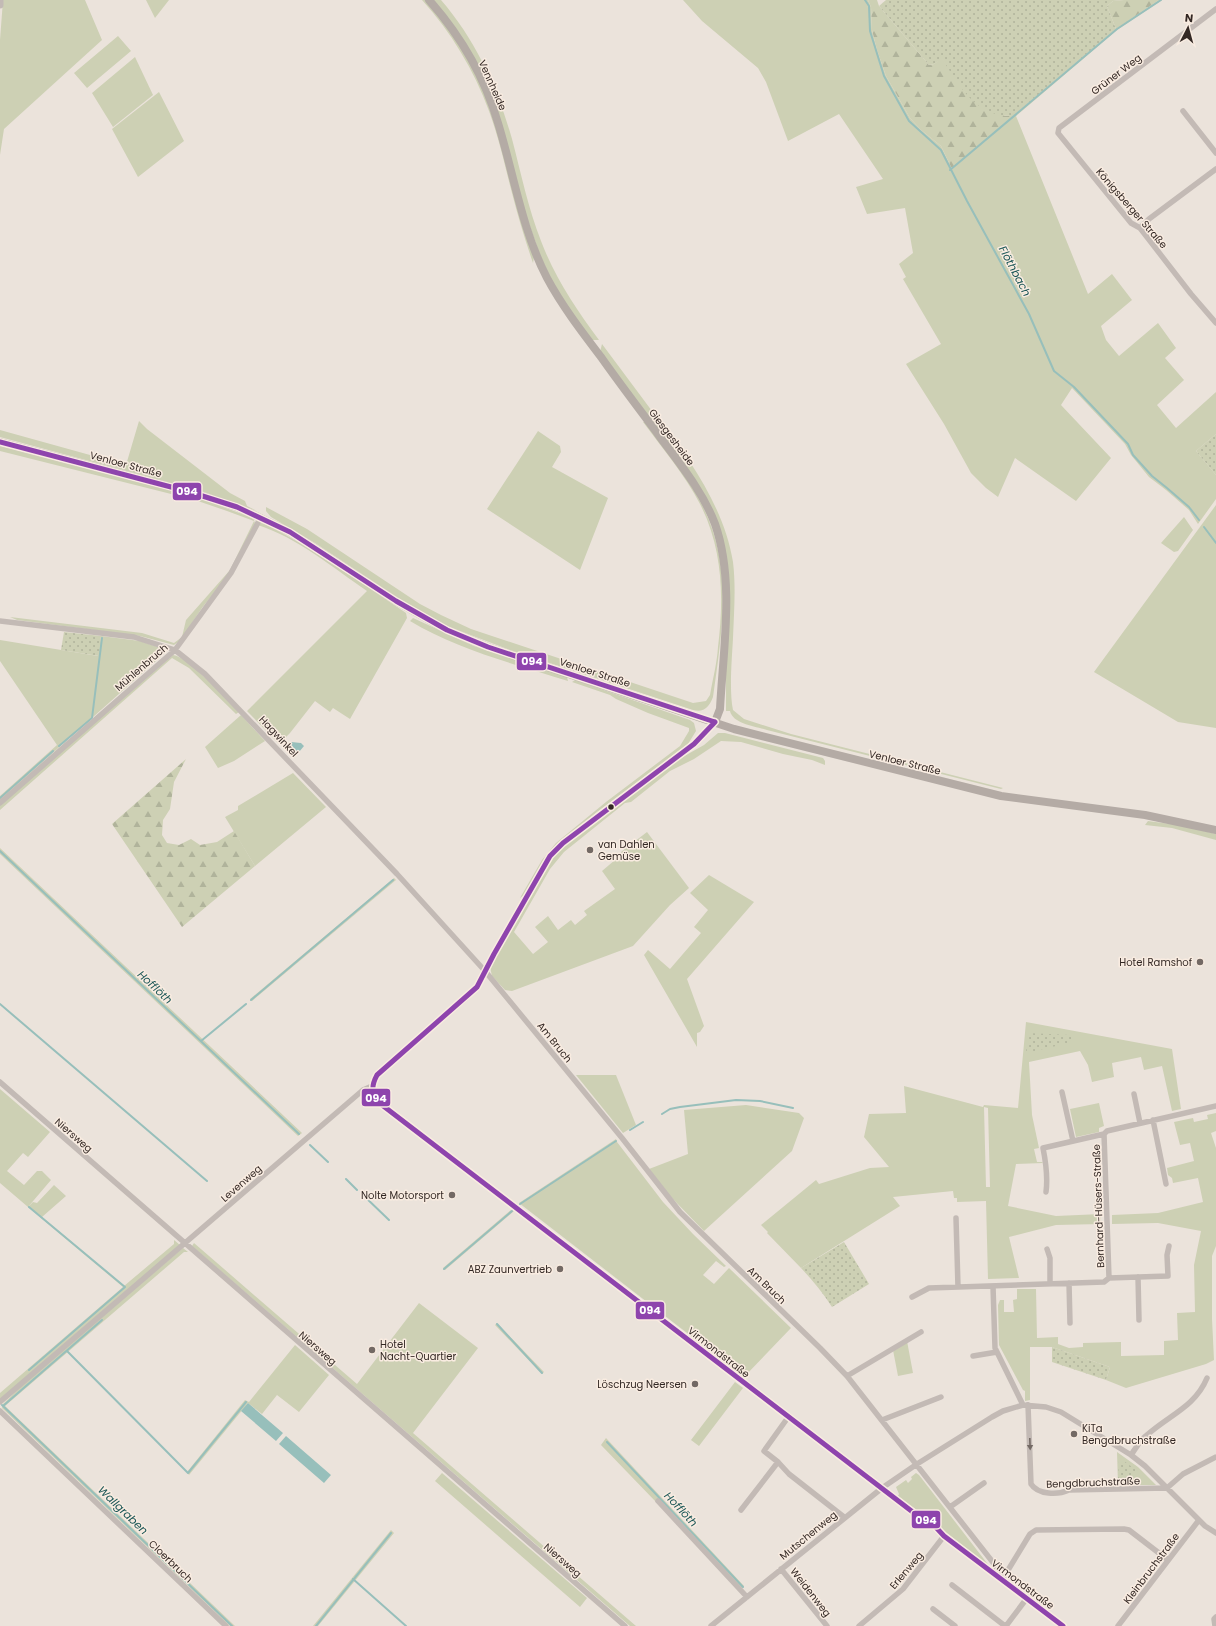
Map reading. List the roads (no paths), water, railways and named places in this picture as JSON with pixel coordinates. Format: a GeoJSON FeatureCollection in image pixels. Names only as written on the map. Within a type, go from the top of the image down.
{"type":"FeatureCollection","features":[{"type":"Feature","properties":{"kind":"main road","name":"Vennheide"},"geometry":{"type":"LineString","coordinates":[[429,0],[442,14],[458,38],[484,84],[498,122],[516,189]]}},
{"type":"Feature","properties":{"kind":"main road","name":"Giesgesheide"},"geometry":{"type":"LineString","coordinates":[[516,189],[528,232],[548,279],[592,346],[685,470],[705,502],[715,524],[725,568],[726,593],[720,709],[714,722]]}},
{"type":"Feature","properties":{"kind":"main road","name":"Venloer Straße"},"geometry":{"type":"LineString","coordinates":[[0,442],[197,494],[237,507],[261,517],[309,543],[402,604],[447,630],[488,647],[714,722],[746,732],[1001,796],[1145,815],[1216,830]]}},
{"type":"Feature","properties":{"kind":"street"},"geometry":{"type":"LineString","coordinates":[[0,0],[0,5]]}},
{"type":"Feature","properties":{"kind":"street","name":"Grüner Weg"},"geometry":{"type":"LineString","coordinates":[[1080,161],[1058,133],[1059,128],[1216,9]]}},
{"type":"Feature","properties":{"kind":"street"},"geometry":{"type":"LineString","coordinates":[[1183,110],[1216,154]]}},
{"type":"Feature","properties":{"kind":"street","name":"Königsberger Straße"},"geometry":{"type":"LineString","coordinates":[[1080,161],[1131,223],[1140,228],[1191,294],[1216,323]]}},
{"type":"Feature","properties":{"kind":"street"},"geometry":{"type":"LineString","coordinates":[[1140,228],[1149,219],[1215,172]]}},
{"type":"Feature","properties":{"kind":"street","name":"Mühlenbruch"},"geometry":{"type":"LineString","coordinates":[[0,803],[175,650],[231,573],[261,517]]}},
{"type":"Feature","properties":{"kind":"street","name":"Hagwinkel"},"geometry":{"type":"LineString","coordinates":[[0,621],[134,637],[175,650],[205,674],[243,711],[397,874],[485,971]]}},
{"type":"Feature","properties":{"kind":"street"},"geometry":{"type":"LineString","coordinates":[[485,971],[550,856],[563,843],[591,821],[694,744],[714,722]]}},
{"type":"Feature","properties":{"kind":"street","name":"Levenweg"},"geometry":{"type":"LineString","coordinates":[[0,1402],[340,1109],[363,1090],[372,1086],[378,1075],[477,987],[485,971]]}},
{"type":"Feature","properties":{"kind":"street","name":"Am Bruch"},"geometry":{"type":"LineString","coordinates":[[485,971],[622,1138],[676,1208],[820,1348],[846,1376],[996,1565],[1002,1580]]}},
{"type":"Feature","properties":{"kind":"street","name":"Niersweg"},"geometry":{"type":"LineString","coordinates":[[0,1082],[625,1626]]}},
{"type":"Feature","properties":{"kind":"street","name":"Virmondstraße"},"geometry":{"type":"LineString","coordinates":[[372,1086],[374,1098],[382,1105],[914,1513],[932,1523],[944,1536],[1063,1626]]}},
{"type":"Feature","properties":{"kind":"street"},"geometry":{"type":"LineString","coordinates":[[1062,1092],[1073,1141]]}},
{"type":"Feature","properties":{"kind":"street"},"geometry":{"type":"LineString","coordinates":[[1134,1094],[1140,1123]]}},
{"type":"Feature","properties":{"kind":"street","name":"Bernhard-Hüsers-Straße"},"geometry":{"type":"LineString","coordinates":[[1046,1192],[1046,1165],[1043,1148],[1104,1134],[1107,1131],[1152,1120],[1216,1106]]}},
{"type":"Feature","properties":{"kind":"street"},"geometry":{"type":"LineString","coordinates":[[1152,1120],[1166,1184]]}},
{"type":"Feature","properties":{"kind":"street","name":"Bernhard-Hüsers-Straße"},"geometry":{"type":"LineString","coordinates":[[1104,1134],[1109,1278]]}},
{"type":"Feature","properties":{"kind":"street"},"geometry":{"type":"LineString","coordinates":[[956,1218],[958,1287]]}},
{"type":"Feature","properties":{"kind":"street"},"geometry":{"type":"LineString","coordinates":[[912,1297],[929,1288],[1104,1282],[1109,1278],[1168,1276],[1167,1255],[1169,1246]]}},
{"type":"Feature","properties":{"kind":"street"},"geometry":{"type":"LineString","coordinates":[[1047,1249],[1050,1258],[1050,1284]]}},
{"type":"Feature","properties":{"kind":"street"},"geometry":{"type":"LineString","coordinates":[[1138,1277],[1140,1320]]}},
{"type":"Feature","properties":{"kind":"street"},"geometry":{"type":"LineString","coordinates":[[1069,1283],[1070,1323]]}},
{"type":"Feature","properties":{"kind":"street"},"geometry":{"type":"LineString","coordinates":[[993,1286],[995,1348],[1026,1405]]}},
{"type":"Feature","properties":{"kind":"street"},"geometry":{"type":"LineString","coordinates":[[846,1376],[921,1332]]}},
{"type":"Feature","properties":{"kind":"street"},"geometry":{"type":"LineString","coordinates":[[973,1356],[997,1352]]}},
{"type":"Feature","properties":{"kind":"street"},"geometry":{"type":"LineString","coordinates":[[1131,1454],[1146,1436],[1192,1402],[1203,1389],[1207,1378]]}},
{"type":"Feature","properties":{"kind":"street"},"geometry":{"type":"LineString","coordinates":[[882,1420],[941,1398]]}},
{"type":"Feature","properties":{"kind":"street","name":"Bengdbruchstraße"},"geometry":{"type":"LineString","coordinates":[[1026,1405],[1031,1484],[1034,1489],[1042,1493],[1064,1493],[1069,1490],[1167,1488]]}},
{"type":"Feature","properties":{"kind":"street","name":"Bengdbruchstraße"},"geometry":{"type":"LineString","coordinates":[[882,1488],[917,1464],[998,1414],[1026,1405],[1046,1407],[1061,1412],[1131,1454],[1146,1466],[1199,1520],[1216,1533]]}},
{"type":"Feature","properties":{"kind":"street","name":"Cloerbruch"},"geometry":{"type":"LineString","coordinates":[[0,1411],[226,1626]]}},
{"type":"Feature","properties":{"kind":"street"},"geometry":{"type":"LineString","coordinates":[[789,1416],[764,1451],[778,1462],[789,1474],[844,1517]]}},
{"type":"Feature","properties":{"kind":"street"},"geometry":{"type":"LineString","coordinates":[[1167,1488],[1183,1474],[1216,1457]]}},
{"type":"Feature","properties":{"kind":"street"},"geometry":{"type":"LineString","coordinates":[[741,1510],[778,1462]]}},
{"type":"Feature","properties":{"kind":"street"},"geometry":{"type":"LineString","coordinates":[[950,1507],[984,1483]]}},
{"type":"Feature","properties":{"kind":"street","name":"Mutschenweg"},"geometry":{"type":"LineString","coordinates":[[711,1626],[844,1517],[882,1488]]}},
{"type":"Feature","properties":{"kind":"street"},"geometry":{"type":"LineString","coordinates":[[658,1501],[747,1597]]}},
{"type":"Feature","properties":{"kind":"street","name":"Kleinbruchstraße"},"geometry":{"type":"LineString","coordinates":[[1118,1626],[1199,1520]]}},
{"type":"Feature","properties":{"kind":"street"},"geometry":{"type":"LineString","coordinates":[[1002,1580],[1030,1534],[1036,1530],[1124,1528],[1129,1530],[1168,1560]]}},
{"type":"Feature","properties":{"kind":"street","name":"Erlenweg"},"geometry":{"type":"LineString","coordinates":[[859,1626],[903,1589],[944,1536]]}},
{"type":"Feature","properties":{"kind":"street","name":"Weidenweg"},"geometry":{"type":"LineString","coordinates":[[781,1569],[827,1626]]}},
{"type":"Feature","properties":{"kind":"street"},"geometry":{"type":"LineString","coordinates":[[952,1585],[1006,1626],[1027,1598]]}},
{"type":"Feature","properties":{"kind":"street"},"geometry":{"type":"LineString","coordinates":[[933,1609],[955,1626]]}},
{"type":"Feature","properties":{"kind":"street"},"geometry":{"type":"LineString","coordinates":[[1215,1626],[1214,1619],[1216,1617]]}},
{"type":"Feature","properties":{"kind":"water"},"geometry":{"type":"Polygon","coordinates":[[[291,742],[301,743],[304,746],[294,758],[285,747],[291,742]]]}},
{"type":"Feature","properties":{"kind":"water"},"geometry":{"type":"Polygon","coordinates":[[[248,1403],[283,1433],[276,1441],[241,1411],[248,1403]]]}},
{"type":"Feature","properties":{"kind":"water"},"geometry":{"type":"Polygon","coordinates":[[[286,1436],[331,1475],[324,1483],[279,1444],[286,1436]]]}},
{"type":"Feature","properties":{"kind":"waterway","name":"Flöthbach"},"geometry":{"type":"LineString","coordinates":[[865,0],[869,6],[870,31],[884,76],[909,121],[941,150],[967,201],[1029,314],[1054,371],[1074,387],[1128,444],[1133,455],[1152,476],[1189,507],[1199,520]]}},
{"type":"Feature","properties":{"kind":"waterway"},"geometry":{"type":"LineString","coordinates":[[950,170],[1117,29],[1161,0]]}},
{"type":"Feature","properties":{"kind":"waterway","name":"Flöthbach"},"geometry":{"type":"LineString","coordinates":[[1204,527],[1216,543]]}},
{"type":"Feature","properties":{"kind":"waterway"},"geometry":{"type":"LineString","coordinates":[[59,746],[92,718],[102,638]]}},
{"type":"Feature","properties":{"kind":"waterway"},"geometry":{"type":"LineString","coordinates":[[0,798],[53,751]]}},
{"type":"Feature","properties":{"kind":"waterway","name":"Hofflöth"},"geometry":{"type":"LineString","coordinates":[[0,851],[299,1134]]}},
{"type":"Feature","properties":{"kind":"waterway"},"geometry":{"type":"LineString","coordinates":[[251,1000],[393,880]]}},
{"type":"Feature","properties":{"kind":"waterway"},"geometry":{"type":"LineString","coordinates":[[0,1004],[207,1181]]}},
{"type":"Feature","properties":{"kind":"waterway"},"geometry":{"type":"LineString","coordinates":[[201,1041],[246,1004]]}},
{"type":"Feature","properties":{"kind":"waterway"},"geometry":{"type":"LineString","coordinates":[[662,1114],[670,1109],[680,1107],[736,1100],[760,1101],[793,1108]]}},
{"type":"Feature","properties":{"kind":"waterway"},"geometry":{"type":"LineString","coordinates":[[630,1130],[643,1122]]}},
{"type":"Feature","properties":{"kind":"waterway"},"geometry":{"type":"LineString","coordinates":[[520,1204],[616,1141]]}},
{"type":"Feature","properties":{"kind":"waterway","name":"Hofflöth"},"geometry":{"type":"LineString","coordinates":[[310,1145],[328,1162]]}},
{"type":"Feature","properties":{"kind":"waterway","name":"Hofflöth"},"geometry":{"type":"LineString","coordinates":[[346,1179],[357,1190]]}},
{"type":"Feature","properties":{"kind":"waterway","name":"Hofflöth"},"geometry":{"type":"LineString","coordinates":[[362,1194],[389,1220]]}},
{"type":"Feature","properties":{"kind":"waterway"},"geometry":{"type":"LineString","coordinates":[[29,1207],[125,1287],[29,1370]]}},
{"type":"Feature","properties":{"kind":"waterway"},"geometry":{"type":"LineString","coordinates":[[444,1269],[512,1211]]}},
{"type":"Feature","properties":{"kind":"waterway"},"geometry":{"type":"LineString","coordinates":[[3,1406],[102,1320]]}},
{"type":"Feature","properties":{"kind":"waterway","name":"Hofflöth"},"geometry":{"type":"LineString","coordinates":[[497,1324],[542,1373]]}},
{"type":"Feature","properties":{"kind":"waterway"},"geometry":{"type":"LineString","coordinates":[[67,1351],[188,1473],[246,1402]]}},
{"type":"Feature","properties":{"kind":"waterway","name":"Wallgraben"},"geometry":{"type":"LineString","coordinates":[[2,1405],[232,1626]]}},
{"type":"Feature","properties":{"kind":"waterway","name":"Hofflöth"},"geometry":{"type":"LineString","coordinates":[[607,1442],[743,1587]]}},
{"type":"Feature","properties":{"kind":"waterway"},"geometry":{"type":"LineString","coordinates":[[316,1626],[391,1533]]}},
{"type":"Feature","properties":{"kind":"waterway"},"geometry":{"type":"LineString","coordinates":[[353,1579],[406,1626]]}},
{"type":"Feature","properties":{"kind":"place","name":"van Dahlen Gemüse"},"geometry":{"type":"Point","coordinates":[590,850]}},
{"type":"Feature","properties":{"kind":"place","name":"Hotel Ramshof"},"geometry":{"type":"Point","coordinates":[1200,962]}},
{"type":"Feature","properties":{"kind":"place","name":"Nolte Motorsport"},"geometry":{"type":"Point","coordinates":[452,1195]}},
{"type":"Feature","properties":{"kind":"place","name":"ABZ Zaunvertrieb"},"geometry":{"type":"Point","coordinates":[560,1269]}},
{"type":"Feature","properties":{"kind":"place","name":"Hotel Nacht-Quartier"},"geometry":{"type":"Point","coordinates":[372,1350]}},
{"type":"Feature","properties":{"kind":"place","name":"Löschzug Neersen"},"geometry":{"type":"Point","coordinates":[695,1384]}},
{"type":"Feature","properties":{"kind":"place","name":"KiTa Bengdbruchstraße"},"geometry":{"type":"Point","coordinates":[1074,1434]}}]}
